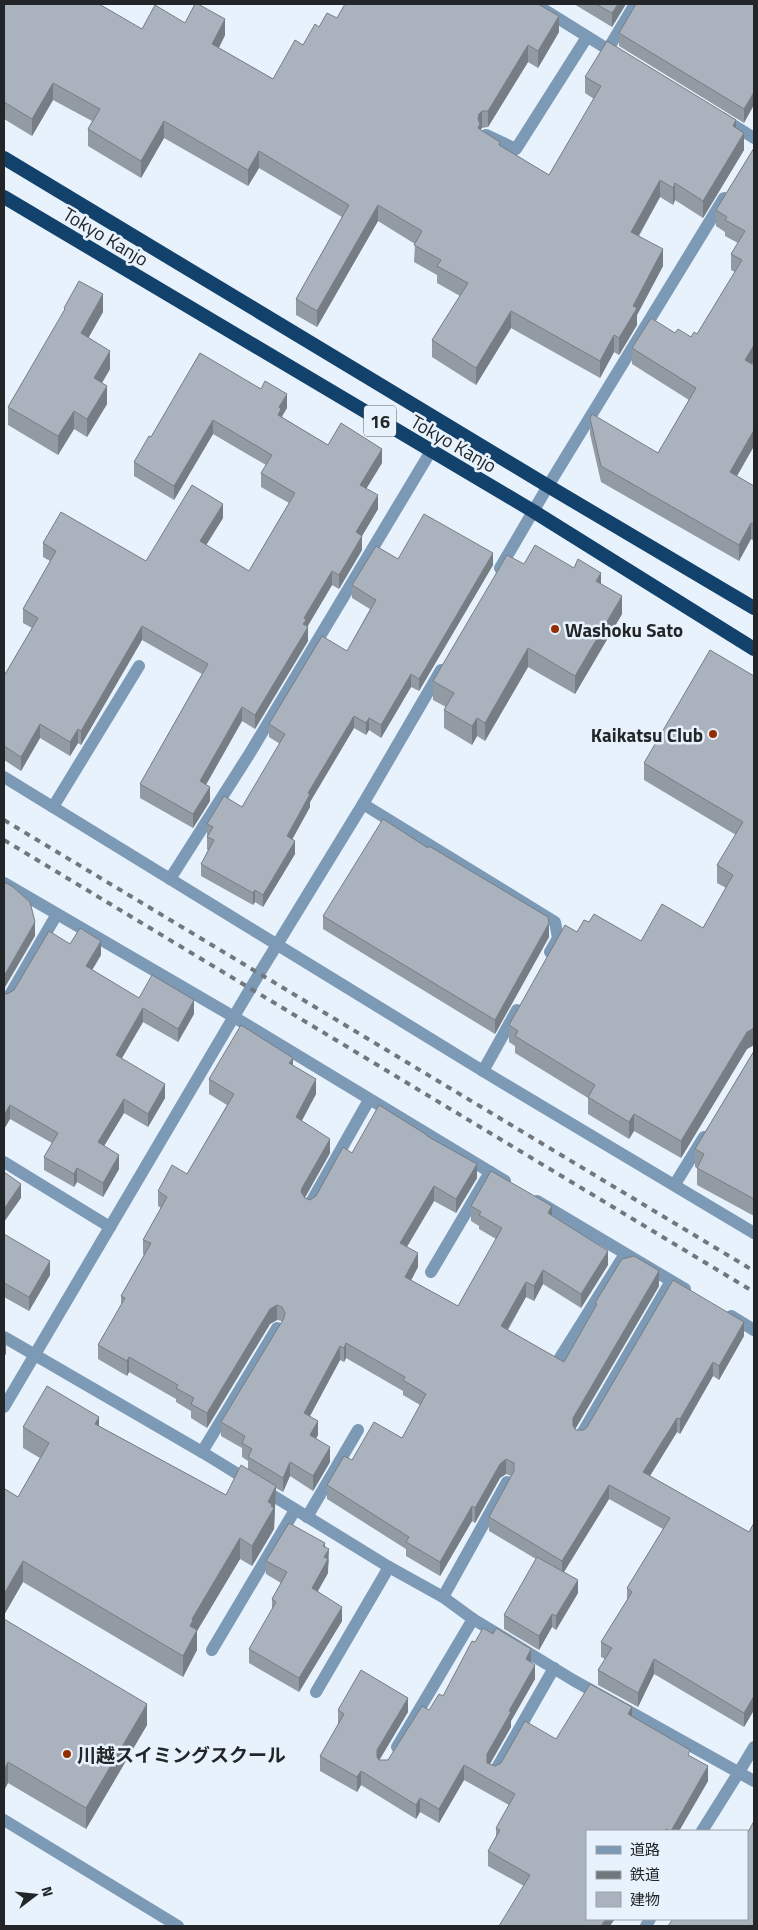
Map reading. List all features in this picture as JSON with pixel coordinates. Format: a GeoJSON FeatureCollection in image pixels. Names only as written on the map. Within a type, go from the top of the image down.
{"type":"FeatureCollection","features":[{"type":"Feature","properties":{"kind":"highway","name":"Tokyo Kanjo"},"geometry":{"type":"LineString","coordinates":[[4,158],[754,608]]}},
{"type":"Feature","properties":{"kind":"highway","name":"Tokyo Kanjo"},"geometry":{"type":"LineString","coordinates":[[4,197],[533,511],[754,649]]}},
{"type":"Feature","properties":{"kind":"street"},"geometry":{"type":"LineString","coordinates":[[535,4],[625,59]]}},
{"type":"Feature","properties":{"kind":"street"},"geometry":{"type":"LineString","coordinates":[[608,49],[635,4]]}},
{"type":"Feature","properties":{"kind":"street"},"geometry":{"type":"LineString","coordinates":[[486,135],[516,149],[588,36]]}},
{"type":"Feature","properties":{"kind":"street"},"geometry":{"type":"LineString","coordinates":[[709,110],[754,138]]}},
{"type":"Feature","properties":{"kind":"street"},"geometry":{"type":"LineString","coordinates":[[493,580],[548,486],[728,191]]}},
{"type":"Feature","properties":{"kind":"street"},"geometry":{"type":"LineString","coordinates":[[170,879],[250,753],[431,452]]}},
{"type":"Feature","properties":{"kind":"street"},"geometry":{"type":"LineString","coordinates":[[4,1407],[448,658]]}},
{"type":"Feature","properties":{"kind":"street"},"geometry":{"type":"LineString","coordinates":[[53,807],[139,666]]}},
{"type":"Feature","properties":{"kind":"street"},"geometry":{"type":"LineString","coordinates":[[4,777],[483,1071],[675,1184],[754,1233]]}},
{"type":"Feature","properties":{"kind":"street"},"geometry":{"type":"LineString","coordinates":[[363,804],[555,922],[558,938],[544,963]]}},
{"type":"Feature","properties":{"kind":"street"},"geometry":{"type":"LineString","coordinates":[[4,882],[234,1017],[696,1296]]}},
{"type":"Feature","properties":{"kind":"street"},"geometry":{"type":"LineString","coordinates":[[7,1000],[57,914]]}},
{"type":"Feature","properties":{"kind":"street"},"geometry":{"type":"LineString","coordinates":[[483,1071],[525,996]]}},
{"type":"Feature","properties":{"kind":"street"},"geometry":{"type":"LineString","coordinates":[[309,1206],[369,1100]]}},
{"type":"Feature","properties":{"kind":"street"},"geometry":{"type":"LineString","coordinates":[[675,1184],[710,1127]]}},
{"type":"Feature","properties":{"kind":"street"},"geometry":{"type":"LineString","coordinates":[[4,1162],[110,1227]]}},
{"type":"Feature","properties":{"kind":"street"},"geometry":{"type":"LineString","coordinates":[[431,1272],[490,1172]]}},
{"type":"Feature","properties":{"kind":"street"},"geometry":{"type":"LineString","coordinates":[[558,1361],[625,1254]]}},
{"type":"Feature","properties":{"kind":"street"},"geometry":{"type":"LineString","coordinates":[[580,1437],[671,1281]]}},
{"type":"Feature","properties":{"kind":"street"},"geometry":{"type":"LineString","coordinates":[[721,1310],[754,1330]]}},
{"type":"Feature","properties":{"kind":"street"},"geometry":{"type":"LineString","coordinates":[[202,1452],[277,1328]]}},
{"type":"Feature","properties":{"kind":"street"},"geometry":{"type":"LineString","coordinates":[[4,1338],[202,1452],[389,1567],[443,1596],[473,1619],[554,1668],[754,1781]]}},
{"type":"Feature","properties":{"kind":"street"},"geometry":{"type":"LineString","coordinates":[[307,1517],[358,1430]]}},
{"type":"Feature","properties":{"kind":"street"},"geometry":{"type":"LineString","coordinates":[[443,1596],[507,1482]]}},
{"type":"Feature","properties":{"kind":"street"},"geometry":{"type":"LineString","coordinates":[[212,1650],[295,1510]]}},
{"type":"Feature","properties":{"kind":"street"},"geometry":{"type":"LineString","coordinates":[[316,1692],[389,1567]]}},
{"type":"Feature","properties":{"kind":"street"},"geometry":{"type":"LineString","coordinates":[[389,1760],[473,1619]]}},
{"type":"Feature","properties":{"kind":"street"},"geometry":{"type":"LineString","coordinates":[[494,1773],[554,1668]]}},
{"type":"Feature","properties":{"kind":"street"},"geometry":{"type":"LineString","coordinates":[[703,1830],[754,1747]]}},
{"type":"Feature","properties":{"kind":"street"},"geometry":{"type":"LineString","coordinates":[[4,1820],[178,1926]]}},
{"type":"Feature","properties":{"kind":"building"},"geometry":{"type":"Polygon","coordinates":[[[4,4],[99,4],[142,29],[155,5],[185,23],[195,4],[198,4],[225,19],[212,44],[273,79],[295,40],[303,45],[315,24],[319,27],[327,13],[337,18],[345,4],[538,4],[559,16],[538,51],[528,45],[488,111],[482,111],[479,114],[480,124],[478,128],[500,142],[499,145],[549,175],[601,86],[585,77],[607,41],[736,120],[733,126],[744,133],[703,201],[675,183],[673,188],[660,180],[631,232],[663,249],[633,306],[637,308],[619,338],[614,335],[600,361],[511,311],[476,368],[432,340],[468,283],[437,266],[441,260],[414,245],[422,231],[378,205],[317,311],[296,299],[349,205],[259,151],[248,170],[164,121],[141,161],[88,129],[100,109],[53,83],[32,119],[4,102],[4,4]]]}},
{"type":"Feature","properties":{"kind":"building"},"geometry":{"type":"Polygon","coordinates":[[[596,4],[618,4],[612,13],[596,4]]]}},
{"type":"Feature","properties":{"kind":"building"},"geometry":{"type":"Polygon","coordinates":[[[636,4],[754,4],[754,92],[744,109],[619,33],[636,4]]]}},
{"type":"Feature","properties":{"kind":"building"},"geometry":{"type":"Polygon","coordinates":[[[754,148],[754,345],[745,360],[754,365],[754,430],[730,472],[754,486],[754,525],[751,523],[739,545],[601,466],[590,418],[592,414],[658,453],[696,388],[632,348],[651,318],[675,333],[678,329],[691,337],[694,332],[697,334],[742,260],[731,254],[745,231],[725,220],[727,217],[716,210],[754,148]]]}},
{"type":"Feature","properties":{"kind":"building"},"geometry":{"type":"Polygon","coordinates":[[[79,281],[103,294],[81,333],[110,351],[94,378],[107,386],[87,419],[74,411],[58,436],[8,407],[65,309],[79,281]]]}},
{"type":"Feature","properties":{"kind":"building"},"geometry":{"type":"Polygon","coordinates":[[[200,353],[261,389],[265,381],[287,394],[279,407],[281,409],[278,415],[328,445],[341,423],[382,449],[360,485],[378,495],[356,532],[362,536],[339,575],[332,571],[304,618],[306,620],[303,624],[308,627],[255,715],[242,707],[200,781],[210,787],[193,814],[140,784],[208,664],[142,626],[81,731],[78,729],[70,742],[40,724],[21,757],[4,746],[4,676],[38,618],[23,609],[56,551],[43,543],[61,512],[146,561],[192,485],[223,504],[200,541],[249,571],[295,493],[261,473],[272,455],[213,420],[174,486],[134,462],[149,436],[151,437],[200,353]]]}},
{"type":"Feature","properties":{"kind":"building"},"geometry":{"type":"Polygon","coordinates":[[[424,514],[493,553],[419,679],[411,674],[381,725],[369,718],[366,723],[354,716],[308,793],[310,794],[287,836],[295,841],[263,895],[255,890],[253,893],[201,864],[214,840],[207,837],[213,827],[207,824],[224,796],[242,807],[285,734],[269,724],[322,636],[347,651],[376,600],[352,585],[376,546],[398,559],[424,514]]]}},
{"type":"Feature","properties":{"kind":"building"},"geometry":{"type":"Polygon","coordinates":[[[535,545],[574,568],[578,559],[601,573],[596,581],[622,596],[575,676],[528,648],[485,723],[477,718],[472,726],[444,710],[454,693],[433,681],[507,555],[524,564],[535,545]]]}},
{"type":"Feature","properties":{"kind":"building"},"geometry":{"type":"Polygon","coordinates":[[[710,650],[754,676],[754,1028],[747,1032],[681,1141],[634,1114],[629,1122],[588,1097],[595,1085],[515,1036],[518,1031],[509,1025],[565,925],[577,932],[584,920],[589,922],[594,914],[641,941],[662,904],[703,928],[733,875],[717,865],[743,822],[644,763],[710,650]]]}},
{"type":"Feature","properties":{"kind":"building"},"geometry":{"type":"Polygon","coordinates":[[[383,819],[428,848],[429,846],[548,917],[549,923],[495,1020],[323,916],[383,819]]]}},
{"type":"Feature","properties":{"kind":"building"},"geometry":{"type":"Polygon","coordinates":[[[4,882],[12,886],[30,902],[35,922],[4,976],[4,882]]]}},
{"type":"Feature","properties":{"kind":"building"},"geometry":{"type":"Polygon","coordinates":[[[80,928],[101,941],[86,966],[139,998],[152,975],[194,1000],[178,1029],[143,1008],[116,1055],[165,1084],[148,1114],[124,1099],[98,1142],[119,1155],[103,1183],[77,1168],[74,1174],[44,1157],[58,1133],[10,1105],[4,1115],[4,993],[7,994],[14,990],[49,931],[70,944],[80,928]]]}},
{"type":"Feature","properties":{"kind":"building"},"geometry":{"type":"Polygon","coordinates":[[[241,1025],[293,1058],[289,1063],[316,1079],[296,1117],[330,1139],[302,1188],[301,1192],[305,1198],[310,1200],[316,1196],[343,1147],[352,1153],[379,1105],[427,1136],[477,1164],[456,1199],[434,1186],[400,1243],[418,1253],[405,1277],[458,1306],[502,1228],[479,1215],[481,1212],[471,1206],[491,1171],[552,1206],[548,1213],[608,1251],[581,1294],[543,1270],[534,1286],[526,1282],[501,1326],[564,1362],[597,1304],[595,1303],[622,1259],[634,1256],[659,1271],[573,1418],[573,1426],[576,1430],[584,1430],[587,1427],[673,1280],[744,1322],[719,1366],[713,1362],[680,1419],[677,1418],[643,1472],[749,1532],[754,1523],[754,1696],[744,1713],[654,1659],[638,1693],[598,1670],[612,1648],[601,1642],[632,1592],[627,1588],[670,1518],[609,1485],[562,1561],[489,1517],[514,1471],[514,1463],[506,1459],[500,1464],[475,1508],[472,1506],[440,1562],[406,1542],[409,1537],[327,1485],[344,1456],[352,1460],[374,1422],[402,1438],[426,1394],[403,1380],[405,1377],[346,1343],[344,1348],[340,1346],[304,1413],[318,1421],[310,1435],[330,1447],[313,1476],[290,1462],[283,1478],[248,1457],[252,1449],[242,1443],[245,1436],[221,1422],[284,1318],[285,1313],[282,1307],[277,1305],[270,1309],[207,1413],[191,1404],[194,1398],[176,1388],[178,1385],[129,1357],[127,1361],[98,1345],[125,1298],[121,1296],[151,1243],[143,1240],[167,1197],[158,1191],[172,1165],[187,1174],[234,1094],[209,1079],[241,1025]]]}},
{"type":"Feature","properties":{"kind":"building"},"geometry":{"type":"Polygon","coordinates":[[[754,1051],[754,1199],[697,1168],[704,1154],[695,1149],[754,1051]]]}},
{"type":"Feature","properties":{"kind":"building"},"geometry":{"type":"Polygon","coordinates":[[[4,1172],[21,1184],[4,1209],[4,1172]]]}},
{"type":"Feature","properties":{"kind":"building"},"geometry":{"type":"Polygon","coordinates":[[[4,1234],[50,1261],[29,1297],[4,1283],[4,1234]]]}},
{"type":"Feature","properties":{"kind":"building"},"geometry":{"type":"Polygon","coordinates":[[[47,1386],[99,1417],[95,1424],[226,1495],[241,1465],[276,1486],[268,1502],[274,1508],[252,1546],[240,1538],[192,1619],[190,1626],[197,1630],[183,1656],[23,1561],[4,1594],[4,1492],[5,1489],[18,1497],[49,1443],[23,1427],[47,1386]]]}},
{"type":"Feature","properties":{"kind":"building"},"geometry":{"type":"Polygon","coordinates":[[[289,1523],[325,1543],[323,1546],[329,1549],[324,1557],[328,1559],[312,1588],[342,1607],[299,1678],[249,1649],[276,1602],[272,1599],[287,1572],[266,1561],[289,1523]]]}},
{"type":"Feature","properties":{"kind":"building"},"geometry":{"type":"Polygon","coordinates":[[[537,1557],[578,1580],[556,1616],[552,1614],[539,1636],[504,1615],[537,1557]]]}},
{"type":"Feature","properties":{"kind":"building","name":"川越スイミングスクール"},"geometry":{"type":"Polygon","coordinates":[[[4,1619],[147,1704],[86,1808],[8,1762],[4,1770],[4,1619]]]}},
{"type":"Feature","properties":{"kind":"building"},"geometry":{"type":"Polygon","coordinates":[[[483,1628],[493,1634],[496,1628],[531,1649],[526,1659],[535,1665],[487,1754],[487,1763],[495,1766],[501,1763],[525,1721],[556,1739],[590,1684],[632,1707],[628,1714],[690,1750],[688,1755],[708,1766],[672,1830],[586,1830],[586,1920],[605,1920],[601,1926],[499,1926],[530,1875],[488,1851],[500,1830],[496,1828],[515,1794],[464,1765],[439,1809],[420,1798],[416,1805],[361,1771],[357,1777],[320,1756],[344,1714],[338,1710],[361,1670],[408,1698],[377,1750],[379,1760],[388,1760],[422,1706],[429,1710],[439,1694],[443,1696],[472,1641],[475,1642],[483,1628]]]}},
{"type":"Feature","properties":{"kind":"building"},"geometry":{"type":"Polygon","coordinates":[[[754,1821],[754,1926],[668,1926],[672,1920],[748,1920],[748,1832],[754,1821]]]}},
{"type":"Feature","properties":{"kind":"railway"},"geometry":{"type":"LineString","coordinates":[[4,820],[754,1271]]}},
{"type":"Feature","properties":{"kind":"railway"},"geometry":{"type":"LineString","coordinates":[[4,840],[754,1292]]}},
{"type":"Feature","properties":{"kind":"place","name":"Washoku Sato"},"geometry":{"type":"Point","coordinates":[555,629]}},
{"type":"Feature","properties":{"kind":"place","name":"Kaikatsu Club"},"geometry":{"type":"Point","coordinates":[713,734]}},
{"type":"Feature","properties":{"kind":"place","name":"川越スイミングスクール"},"geometry":{"type":"Point","coordinates":[67,1754]}}]}
